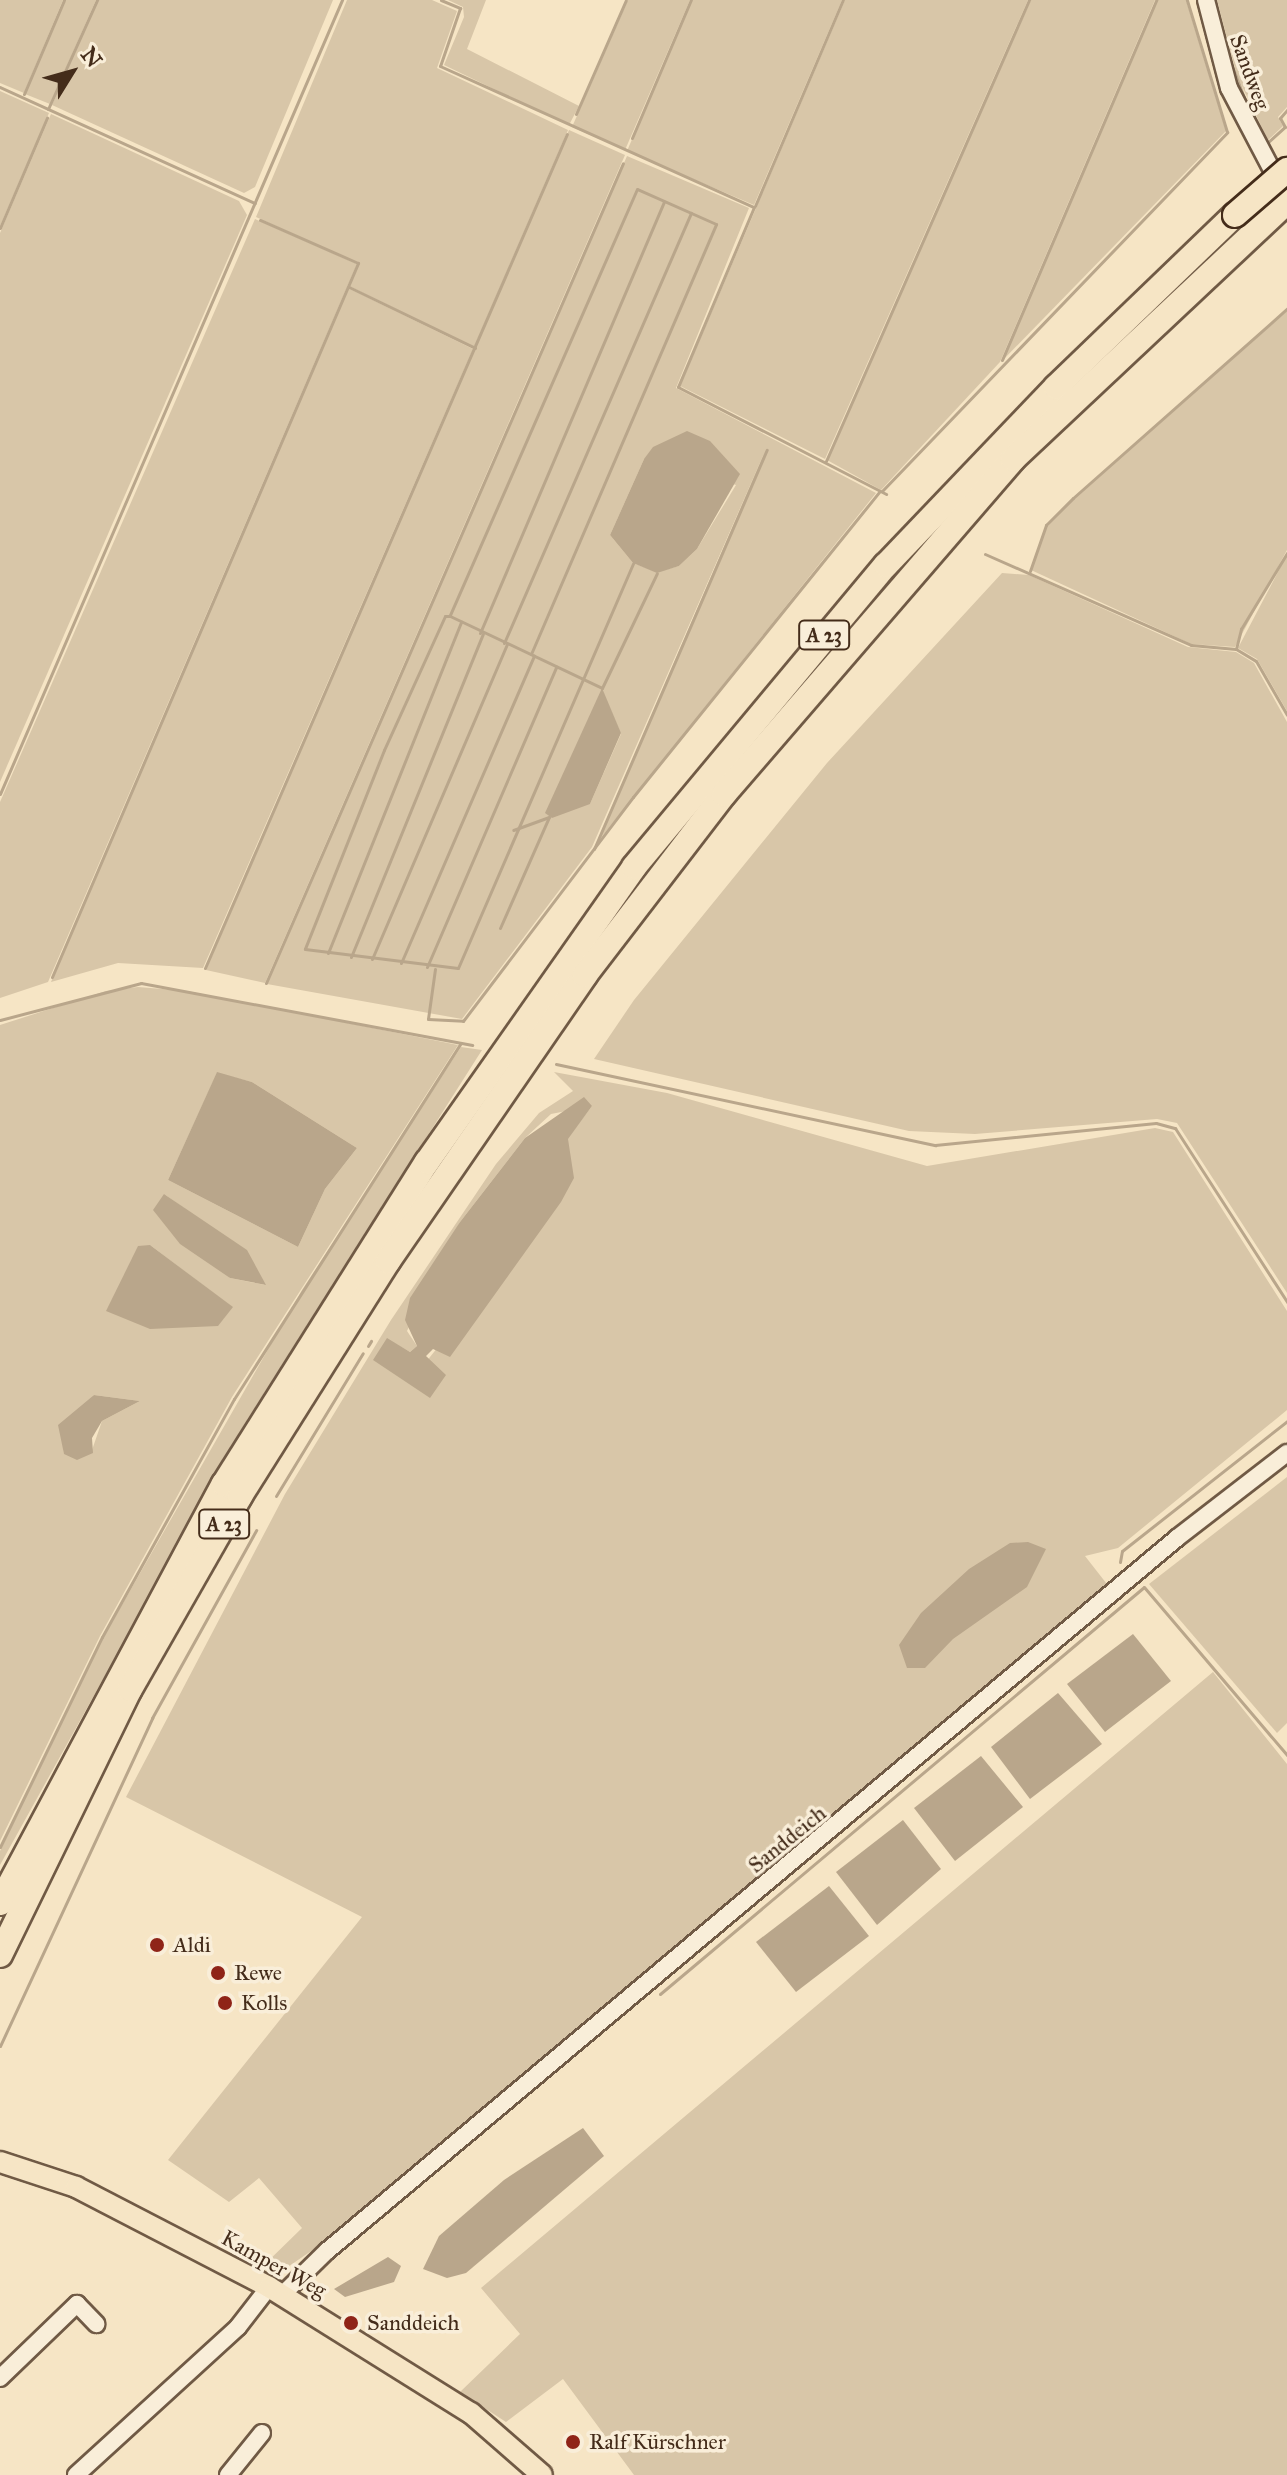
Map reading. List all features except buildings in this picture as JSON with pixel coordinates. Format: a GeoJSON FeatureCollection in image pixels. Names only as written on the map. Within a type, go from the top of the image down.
{"type":"FeatureCollection","features":[{"type":"Feature","properties":{"kind":"highway","name":"A 23"},"geometry":{"type":"LineString","coordinates":[[0,1955],[130,1689],[240,1496],[388,1261],[585,975],[724,794],[1013,459],[1243,224],[1287,170]]}},
{"type":"Feature","properties":{"kind":"highway","name":"A 23"},"geometry":{"type":"LineString","coordinates":[[0,1903],[224,1484],[427,1162],[617,891],[886,565],[1056,387],[1243,224],[1287,200]]}},
{"type":"Feature","properties":{"kind":"main road","name":"Kamper Weg"},"geometry":{"type":"LineString","coordinates":[[0,2162],[76,2187],[275,2291],[471,2413],[542,2475]]}},
{"type":"Feature","properties":{"kind":"street","name":"Sandweg"},"geometry":{"type":"LineString","coordinates":[[1206,0],[1229,88],[1287,200]]}},
{"type":"Feature","properties":{"kind":"street","name":"Sanddeich"},"geometry":{"type":"LineString","coordinates":[[76,2475],[275,2291],[1177,1538],[1287,1453]]}},
{"type":"Feature","properties":{"kind":"street"},"geometry":{"type":"LineString","coordinates":[[0,2378],[77,2304],[96,2324]]}},
{"type":"Feature","properties":{"kind":"street"},"geometry":{"type":"LineString","coordinates":[[228,2475],[262,2433]]}},
{"type":"Feature","properties":{"kind":"shaded area"},"geometry":{"type":"Polygon","coordinates":[[[0,0],[63,0],[24,93],[0,83],[0,0]]]}},
{"type":"Feature","properties":{"kind":"shaded area"},"geometry":{"type":"Polygon","coordinates":[[[66,0],[96,0],[50,104],[25,94],[66,0]]]}},
{"type":"Feature","properties":{"kind":"shaded area"},"geometry":{"type":"Polygon","coordinates":[[[98,0],[333,0],[255,187],[244,193],[52,105],[98,0]]]}},
{"type":"Feature","properties":{"kind":"shaded area"},"geometry":{"type":"Polygon","coordinates":[[[347,0],[432,0],[457,11],[437,68],[568,130],[474,347],[349,286],[358,263],[256,217],[347,0]]]}},
{"type":"Feature","properties":{"kind":"shaded area"},"geometry":{"type":"Polygon","coordinates":[[[448,0],[486,0],[467,49],[579,106],[569,125],[444,65],[464,17],[463,7],[448,0]]]}},
{"type":"Feature","properties":{"kind":"shaded area"},"geometry":{"type":"Polygon","coordinates":[[[628,0],[690,0],[625,150],[572,127],[628,0]]]}},
{"type":"Feature","properties":{"kind":"shaded area"},"geometry":{"type":"Polygon","coordinates":[[[692,0],[842,0],[754,205],[627,151],[692,0]]]}},
{"type":"Feature","properties":{"kind":"shaded area"},"geometry":{"type":"Polygon","coordinates":[[[845,0],[1028,0],[825,459],[680,386],[845,0]]]}},
{"type":"Feature","properties":{"kind":"shaded area"},"geometry":{"type":"Polygon","coordinates":[[[1031,0],[1155,0],[1000,362],[881,490],[827,460],[1031,0]]]}},
{"type":"Feature","properties":{"kind":"shaded area"},"geometry":{"type":"Polygon","coordinates":[[[1157,0],[1186,0],[1226,131],[1003,360],[1157,0]]]}},
{"type":"Feature","properties":{"kind":"shaded area"},"geometry":{"type":"Polygon","coordinates":[[[1217,0],[1287,0],[1287,107],[1278,117],[1283,126],[1268,140],[1237,76],[1217,0]]]}},
{"type":"Feature","properties":{"kind":"shaded area"},"geometry":{"type":"Polygon","coordinates":[[[0,91],[49,113],[0,226],[0,91]]]}},
{"type":"Feature","properties":{"kind":"shaded area"},"geometry":{"type":"Polygon","coordinates":[[[51,114],[239,201],[247,215],[0,782],[0,233],[51,114]]]}},
{"type":"Feature","properties":{"kind":"shaded area"},"geometry":{"type":"Polygon","coordinates":[[[569,130],[625,155],[265,983],[206,970],[569,130]]]}},
{"type":"Feature","properties":{"kind":"shaded area"},"geometry":{"type":"Polygon","coordinates":[[[627,156],[749,208],[676,388],[876,493],[596,844],[766,449],[592,847],[462,1019],[267,984],[627,156]],[[644,459],[610,535],[633,563],[657,572],[679,566],[697,549],[736,485],[644,459]],[[602,690],[590,804],[621,734],[602,690]]]}},
{"type":"Feature","properties":{"kind":"shaded area"},"geometry":{"type":"Polygon","coordinates":[[[255,219],[357,264],[48,982],[0,998],[0,802],[255,219]]]}},
{"type":"Feature","properties":{"kind":"shaded area"},"geometry":{"type":"Polygon","coordinates":[[[348,288],[473,349],[203,968],[118,963],[51,982],[348,288]]]}},
{"type":"Feature","properties":{"kind":"shaded area"},"geometry":{"type":"Polygon","coordinates":[[[1287,311],[1287,550],[1235,647],[1191,644],[1031,570],[1047,527],[1074,499],[1287,311]]]}},
{"type":"Feature","properties":{"kind":"shaded area"},"geometry":{"type":"Polygon","coordinates":[[[687,431],[710,441],[740,474],[697,549],[679,566],[657,573],[633,563],[610,535],[644,459],[653,447],[687,431]]]}},
{"type":"Feature","properties":{"kind":"shaded area"},"geometry":{"type":"Polygon","coordinates":[[[1287,555],[1287,711],[1257,659],[1238,648],[1287,555]]]}},
{"type":"Feature","properties":{"kind":"shaded area"},"geometry":{"type":"Polygon","coordinates":[[[1002,573],[1029,575],[1188,647],[1236,652],[1254,663],[1287,722],[1287,1293],[1177,1123],[1157,1119],[975,1134],[909,1131],[594,1059],[634,1000],[827,763],[1002,573]]]}},
{"type":"Feature","properties":{"kind":"shaded area"},"geometry":{"type":"Polygon","coordinates":[[[602,688],[621,733],[590,804],[552,818],[545,813],[602,688]]]}},
{"type":"Feature","properties":{"kind":"shaded area"},"geometry":{"type":"Polygon","coordinates":[[[138,987],[187,991],[458,1045],[232,1397],[100,1636],[0,1841],[0,1025],[106,991],[138,987]],[[217,1073],[168,1180],[298,1247],[325,1189],[357,1148],[252,1082],[217,1073]],[[164,1194],[230,1278],[265,1285],[184,1208],[164,1194]],[[150,1245],[217,1326],[232,1307],[150,1245]],[[94,1395],[63,1436],[64,1454],[92,1450],[102,1421],[140,1401],[94,1395]]]}},
{"type":"Feature","properties":{"kind":"shaded area"},"geometry":{"type":"Polygon","coordinates":[[[461,1047],[482,1050],[245,1423],[0,1865],[0,1851],[103,1638],[302,1290],[461,1047]]]}},
{"type":"Feature","properties":{"kind":"shaded area"},"geometry":{"type":"Polygon","coordinates":[[[217,1072],[252,1082],[357,1148],[325,1189],[298,1247],[168,1180],[217,1072]]]}},
{"type":"Feature","properties":{"kind":"shaded area"},"geometry":{"type":"Polygon","coordinates":[[[554,1072],[667,1093],[927,1166],[1155,1128],[1173,1132],[1287,1311],[1287,1410],[1118,1548],[1085,1556],[1110,1588],[355,2221],[276,2275],[261,2268],[302,2228],[259,2178],[229,2202],[168,2160],[362,1917],[126,1797],[285,1494],[391,1320],[496,1164],[539,1113],[573,1091],[554,1072]],[[592,1106],[551,1114],[525,1138],[460,1222],[407,1331],[417,1346],[410,1352],[387,1339],[426,1362],[573,1178],[567,1139],[592,1106]]]}},
{"type":"Feature","properties":{"kind":"shaded area"},"geometry":{"type":"Polygon","coordinates":[[[584,1097],[592,1106],[568,1139],[574,1178],[561,1202],[450,1357],[433,1349],[426,1356],[446,1375],[430,1398],[373,1360],[387,1338],[410,1352],[417,1346],[405,1320],[410,1298],[460,1222],[525,1138],[584,1097]]]}},
{"type":"Feature","properties":{"kind":"shaded area"},"geometry":{"type":"Polygon","coordinates":[[[164,1194],[247,1250],[266,1285],[230,1278],[180,1244],[153,1210],[164,1194]]]}},
{"type":"Feature","properties":{"kind":"shaded area"},"geometry":{"type":"Polygon","coordinates":[[[150,1245],[233,1307],[218,1326],[150,1329],[106,1311],[138,1246],[150,1245]]]}},
{"type":"Feature","properties":{"kind":"shaded area"},"geometry":{"type":"Polygon","coordinates":[[[94,1395],[140,1401],[102,1421],[92,1438],[93,1453],[77,1460],[64,1454],[58,1425],[94,1395]]]}},
{"type":"Feature","properties":{"kind":"shaded area"},"geometry":{"type":"Polygon","coordinates":[[[1287,1477],[1287,1723],[1277,1733],[1149,1584],[1287,1477]]]}},
{"type":"Feature","properties":{"kind":"shaded area"},"geometry":{"type":"Polygon","coordinates":[[[1028,1542],[1046,1549],[1027,1587],[953,1639],[925,1668],[907,1668],[899,1645],[921,1613],[969,1569],[1010,1543],[1028,1542]]]}},
{"type":"Feature","properties":{"kind":"shaded area"},"geometry":{"type":"Polygon","coordinates":[[[1133,1634],[1171,1681],[1105,1732],[1067,1684],[1133,1634]]]}},
{"type":"Feature","properties":{"kind":"shaded area"},"geometry":{"type":"Polygon","coordinates":[[[1213,1672],[1287,1764],[1287,2475],[634,2475],[563,2379],[506,2422],[460,2392],[520,2334],[481,2288],[1213,1672]]]}},
{"type":"Feature","properties":{"kind":"shaded area"},"geometry":{"type":"Polygon","coordinates":[[[1058,1693],[1102,1744],[1030,1799],[991,1747],[1058,1693]]]}},
{"type":"Feature","properties":{"kind":"shaded area"},"geometry":{"type":"Polygon","coordinates":[[[981,1756],[1023,1807],[955,1861],[914,1808],[981,1756]]]}},
{"type":"Feature","properties":{"kind":"shaded area"},"geometry":{"type":"Polygon","coordinates":[[[903,1820],[941,1869],[877,1925],[836,1872],[903,1820]]]}},
{"type":"Feature","properties":{"kind":"shaded area"},"geometry":{"type":"Polygon","coordinates":[[[829,1886],[869,1936],[796,1992],[756,1942],[829,1886]]]}},
{"type":"Feature","properties":{"kind":"shaded area"},"geometry":{"type":"Polygon","coordinates":[[[583,2128],[604,2156],[466,2273],[447,2278],[423,2269],[439,2236],[504,2180],[583,2128]]]}},
{"type":"Feature","properties":{"kind":"shaded area"},"geometry":{"type":"Polygon","coordinates":[[[388,2257],[401,2266],[394,2282],[345,2297],[334,2289],[388,2257]]]}},
{"type":"Feature","properties":{"kind":"waterway"},"geometry":{"type":"LineString","coordinates":[[24,94],[64,0]]}},
{"type":"Feature","properties":{"kind":"waterway"},"geometry":{"type":"LineString","coordinates":[[48,109],[97,0]]}},
{"type":"Feature","properties":{"kind":"waterway"},"geometry":{"type":"LineString","coordinates":[[0,794],[342,0]]}},
{"type":"Feature","properties":{"kind":"waterway"},"geometry":{"type":"LineString","coordinates":[[441,0],[460,8],[440,66],[754,207],[678,387],[886,494]]}},
{"type":"Feature","properties":{"kind":"waterway"},"geometry":{"type":"LineString","coordinates":[[576,114],[626,0]]}},
{"type":"Feature","properties":{"kind":"waterway"},"geometry":{"type":"LineString","coordinates":[[632,138],[691,0]]}},
{"type":"Feature","properties":{"kind":"waterway"},"geometry":{"type":"LineString","coordinates":[[755,206],[843,0]]}},
{"type":"Feature","properties":{"kind":"waterway"},"geometry":{"type":"LineString","coordinates":[[826,461],[1029,0]]}},
{"type":"Feature","properties":{"kind":"waterway"},"geometry":{"type":"LineString","coordinates":[[1002,360],[1156,0]]}},
{"type":"Feature","properties":{"kind":"waterway"},"geometry":{"type":"LineString","coordinates":[[882,491],[1227,132],[1187,0]]}},
{"type":"Feature","properties":{"kind":"waterway"},"geometry":{"type":"LineString","coordinates":[[1215,0],[1218,16]]}},
{"type":"Feature","properties":{"kind":"waterway"},"geometry":{"type":"LineString","coordinates":[[1229,58],[1246,103]]}},
{"type":"Feature","properties":{"kind":"waterway"},"geometry":{"type":"LineString","coordinates":[[0,87],[255,203]]}},
{"type":"Feature","properties":{"kind":"waterway"},"geometry":{"type":"LineString","coordinates":[[1264,138],[1267,143],[1285,127],[1280,118],[1287,110]]}},
{"type":"Feature","properties":{"kind":"waterway"},"geometry":{"type":"LineString","coordinates":[[0,228],[47,118]]}},
{"type":"Feature","properties":{"kind":"waterway"},"geometry":{"type":"LineString","coordinates":[[205,968],[567,134]]}},
{"type":"Feature","properties":{"kind":"waterway"},"geometry":{"type":"LineString","coordinates":[[266,983],[623,163]]}},
{"type":"Feature","properties":{"kind":"waterway"},"geometry":{"type":"LineString","coordinates":[[531,654],[716,224],[637,189],[450,616],[445,616],[384,750],[305,949],[458,968],[633,563]]}},
{"type":"Feature","properties":{"kind":"waterway"},"geometry":{"type":"LineString","coordinates":[[480,633],[664,202]]}},
{"type":"Feature","properties":{"kind":"waterway"},"geometry":{"type":"LineString","coordinates":[[504,643],[691,213]]}},
{"type":"Feature","properties":{"kind":"waterway"},"geometry":{"type":"LineString","coordinates":[[52,977],[358,263],[260,220]]}},
{"type":"Feature","properties":{"kind":"waterway"},"geometry":{"type":"LineString","coordinates":[[349,287],[475,348]]}},
{"type":"Feature","properties":{"kind":"waterway"},"geometry":{"type":"LineString","coordinates":[[1030,571],[1046,525],[1287,309]]}},
{"type":"Feature","properties":{"kind":"waterway"},"geometry":{"type":"LineString","coordinates":[[594,849],[767,450]]}},
{"type":"Feature","properties":{"kind":"waterway"},"geometry":{"type":"LineString","coordinates":[[435,969],[428,1019],[463,1021],[633,797],[880,491]]}},
{"type":"Feature","properties":{"kind":"waterway"},"geometry":{"type":"LineString","coordinates":[[1236,649],[1241,629],[1287,553]]}},
{"type":"Feature","properties":{"kind":"waterway"},"geometry":{"type":"LineString","coordinates":[[985,554],[1191,645],[1236,649],[1256,661],[1287,715]]}},
{"type":"Feature","properties":{"kind":"waterway"},"geometry":{"type":"LineString","coordinates":[[450,616],[602,688],[657,573]]}},
{"type":"Feature","properties":{"kind":"waterway"},"geometry":{"type":"LineString","coordinates":[[328,953],[461,622]]}},
{"type":"Feature","properties":{"kind":"waterway"},"geometry":{"type":"LineString","coordinates":[[351,957],[483,634]]}},
{"type":"Feature","properties":{"kind":"waterway"},"geometry":{"type":"LineString","coordinates":[[372,959],[507,644]]}},
{"type":"Feature","properties":{"kind":"waterway"},"geometry":{"type":"LineString","coordinates":[[401,963],[534,656]]}},
{"type":"Feature","properties":{"kind":"waterway"},"geometry":{"type":"LineString","coordinates":[[427,967],[556,667]]}},
{"type":"Feature","properties":{"kind":"waterway"},"geometry":{"type":"LineString","coordinates":[[500,928],[549,817],[513,830]]}},
{"type":"Feature","properties":{"kind":"waterway"},"geometry":{"type":"LineString","coordinates":[[0,1020],[141,983],[472,1045]]}},
{"type":"Feature","properties":{"kind":"waterway"},"geometry":{"type":"LineString","coordinates":[[0,1847],[102,1637],[234,1399],[461,1043]]}},
{"type":"Feature","properties":{"kind":"waterway"},"geometry":{"type":"LineString","coordinates":[[556,1064],[935,1145],[1156,1123],[1175,1128],[1287,1302]]}},
{"type":"Feature","properties":{"kind":"waterway"},"geometry":{"type":"LineString","coordinates":[[368,1346],[371,1341]]}},
{"type":"Feature","properties":{"kind":"waterway"},"geometry":{"type":"LineString","coordinates":[[276,1496],[363,1353]]}},
{"type":"Feature","properties":{"kind":"waterway"},"geometry":{"type":"LineString","coordinates":[[1120,1562],[1122,1551],[1287,1421]]}},
{"type":"Feature","properties":{"kind":"waterway"},"geometry":{"type":"LineString","coordinates":[[0,2046],[152,1718],[256,1530]]}},
{"type":"Feature","properties":{"kind":"waterway"},"geometry":{"type":"LineString","coordinates":[[660,1994],[1144,1587],[1287,1755]]}},
{"type":"Feature","properties":{"kind":"place","name":"Aldi"},"geometry":{"type":"Point","coordinates":[157,1945]}},
{"type":"Feature","properties":{"kind":"place","name":"Rewe"},"geometry":{"type":"Point","coordinates":[218,1973]}},
{"type":"Feature","properties":{"kind":"place","name":"Kolls"},"geometry":{"type":"Point","coordinates":[225,2003]}},
{"type":"Feature","properties":{"kind":"place","name":"Sanddeich"},"geometry":{"type":"Point","coordinates":[351,2323]}},
{"type":"Feature","properties":{"kind":"place","name":"Ralf Kürschner"},"geometry":{"type":"Point","coordinates":[573,2442]}}]}
